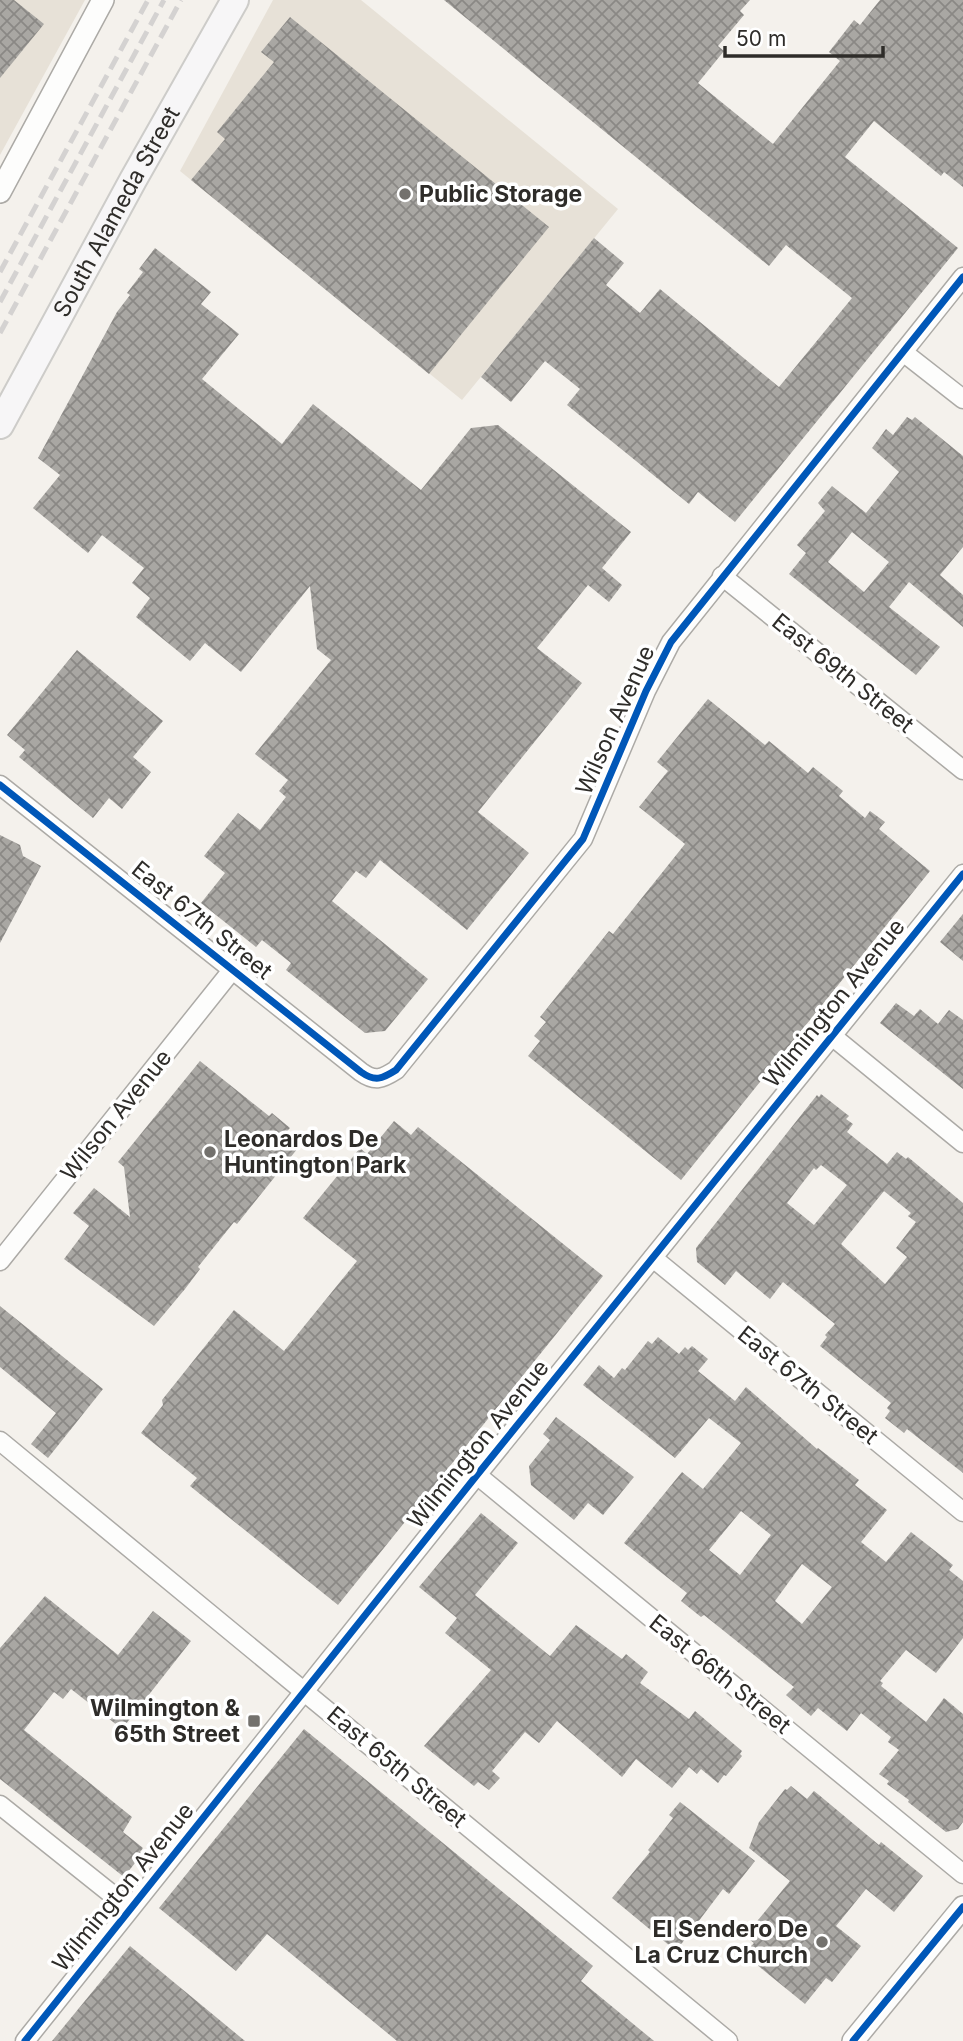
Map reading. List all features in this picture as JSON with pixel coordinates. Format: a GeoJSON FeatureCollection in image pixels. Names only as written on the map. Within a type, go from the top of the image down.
{"type":"FeatureCollection","features":[{"type":"Feature","properties":{"kind":"main road","name":"South Alameda Street"},"geometry":{"type":"LineString","coordinates":[[0,425],[133,180],[235,0]]}},
{"type":"Feature","properties":{"kind":"street"},"geometry":{"type":"LineString","coordinates":[[0,192],[103,0]]}},
{"type":"Feature","properties":{"kind":"street","name":"Wilson Avenue"},"geometry":{"type":"LineString","coordinates":[[383,1079],[396,1070],[583,839],[671,642],[963,278]]}},
{"type":"Feature","properties":{"kind":"street"},"geometry":{"type":"LineString","coordinates":[[903,352],[963,400]]}},
{"type":"Feature","properties":{"kind":"street","name":"East 69th Street"},"geometry":{"type":"LineString","coordinates":[[722,576],[963,770]]}},
{"type":"Feature","properties":{"kind":"street","name":"East 67th Street"},"geometry":{"type":"LineString","coordinates":[[0,785],[361,1072],[369,1078],[383,1079]]}},
{"type":"Feature","properties":{"kind":"street","name":"Wilmington Avenue"},"geometry":{"type":"LineString","coordinates":[[25,2041],[477,1475],[963,874]]}},
{"type":"Feature","properties":{"kind":"street","name":"Wilson Avenue"},"geometry":{"type":"LineString","coordinates":[[0,1261],[233,969]]}},
{"type":"Feature","properties":{"kind":"street"},"geometry":{"type":"LineString","coordinates":[[832,1037],[963,1143]]}},
{"type":"Feature","properties":{"kind":"street","name":"East 67th Street"},"geometry":{"type":"LineString","coordinates":[[653,1258],[963,1512]]}},
{"type":"Feature","properties":{"kind":"street","name":"East 65th Street"},"geometry":{"type":"LineString","coordinates":[[0,1441],[728,2041]]}},
{"type":"Feature","properties":{"kind":"street","name":"East 66th Street"},"geometry":{"type":"LineString","coordinates":[[477,1475],[963,1874]]}},
{"type":"Feature","properties":{"kind":"street"},"geometry":{"type":"LineString","coordinates":[[0,1805],[129,1908]]}},
{"type":"Feature","properties":{"kind":"street"},"geometry":{"type":"LineString","coordinates":[[853,2041],[963,1907]]}},
{"type":"Feature","properties":{"kind":"shaded area"},"geometry":{"type":"Polygon","coordinates":[[[0,0],[85,0],[0,155],[0,0]]]}},
{"type":"Feature","properties":{"kind":"shaded area","name":"Public Storage"},"geometry":{"type":"Polygon","coordinates":[[[273,0],[361,0],[618,209],[462,400],[180,171],[273,0]]]}},
{"type":"Feature","properties":{"kind":"building"},"geometry":{"type":"Polygon","coordinates":[[[0,0],[14,0],[44,24],[0,78],[0,0]]]}},
{"type":"Feature","properties":{"kind":"building"},"geometry":{"type":"Polygon","coordinates":[[[444,0],[750,0],[740,11],[744,15],[718,46],[724,51],[698,83],[773,144],[840,61],[829,52],[854,20],[860,25],[880,0],[963,0],[963,187],[944,172],[941,176],[874,121],[845,157],[958,248],[735,522],[698,492],[689,504],[567,405],[580,389],[545,361],[511,402],[481,377],[594,238],[624,263],[606,285],[640,313],[660,289],[779,387],[852,298],[786,245],[769,266],[444,0]]]}},
{"type":"Feature","properties":{"kind":"building","name":"Public Storage"},"geometry":{"type":"Polygon","coordinates":[[[290,17],[549,227],[429,374],[191,180],[225,139],[217,132],[274,62],[261,52],[290,17]]]}},
{"type":"Feature","properties":{"kind":"building"},"geometry":{"type":"Polygon","coordinates":[[[155,248],[211,292],[201,304],[239,334],[202,379],[282,444],[313,404],[421,490],[471,428],[498,425],[631,532],[602,568],[622,585],[609,602],[588,585],[537,648],[582,683],[478,812],[529,853],[467,930],[380,860],[366,878],[356,871],[332,901],[428,979],[385,1031],[365,1033],[286,970],[291,963],[262,940],[256,947],[201,903],[225,873],[204,856],[238,813],[260,830],[286,797],[279,791],[288,780],[255,754],[331,660],[317,649],[310,586],[241,672],[205,643],[190,661],[136,617],[150,598],[132,583],[144,568],[102,535],[88,553],[33,508],[60,475],[38,458],[117,312],[130,295],[127,293],[143,272],[139,269],[155,248]]]}},
{"type":"Feature","properties":{"kind":"building"},"geometry":{"type":"Polygon","coordinates":[[[907,417],[912,420],[915,417],[963,456],[963,547],[940,575],[963,595],[963,627],[909,582],[889,607],[940,647],[916,675],[789,574],[806,553],[797,545],[825,511],[818,503],[832,486],[866,513],[899,472],[872,448],[886,429],[893,435],[907,417]],[[852,532],[828,562],[864,592],[889,562],[852,532]]]}},
{"type":"Feature","properties":{"kind":"building"},"geometry":{"type":"Polygon","coordinates":[[[77,650],[163,721],[133,757],[151,772],[122,809],[109,798],[93,818],[19,757],[25,750],[7,735],[77,650]]]}},
{"type":"Feature","properties":{"kind":"building"},"geometry":{"type":"Polygon","coordinates":[[[708,699],[765,745],[769,741],[808,773],[813,767],[843,791],[839,796],[865,818],[870,811],[885,822],[879,829],[930,871],[681,1180],[528,1056],[540,1041],[534,1036],[546,1022],[540,1017],[609,931],[613,934],[685,844],[639,807],[668,771],[657,762],[708,699]]]}},
{"type":"Feature","properties":{"kind":"building"},"geometry":{"type":"Polygon","coordinates":[[[0,835],[20,845],[23,856],[41,866],[0,943],[0,835]]]}},
{"type":"Feature","properties":{"kind":"building"},"geometry":{"type":"Polygon","coordinates":[[[963,914],[963,961],[940,942],[963,914]]]}},
{"type":"Feature","properties":{"kind":"building"},"geometry":{"type":"Polygon","coordinates":[[[896,1003],[914,1016],[920,1009],[938,1024],[949,1010],[963,1020],[963,1089],[880,1023],[896,1003]]]}},
{"type":"Feature","properties":{"kind":"building","name":"Leonardos De Huntington Park"},"geometry":{"type":"Polygon","coordinates":[[[200,1061],[269,1116],[272,1113],[290,1128],[287,1131],[302,1143],[237,1224],[234,1222],[154,1326],[64,1259],[89,1226],[73,1213],[94,1188],[130,1217],[124,1167],[118,1162],[200,1061]]]}},
{"type":"Feature","properties":{"kind":"building"},"geometry":{"type":"Polygon","coordinates":[[[821,1094],[849,1116],[846,1119],[853,1124],[847,1132],[887,1164],[897,1152],[906,1159],[908,1157],[963,1203],[963,1473],[907,1429],[904,1433],[885,1418],[891,1403],[820,1346],[835,1324],[783,1282],[770,1299],[736,1271],[725,1285],[697,1262],[696,1248],[817,1095],[819,1097],[821,1094]],[[821,1165],[816,1170],[814,1168],[787,1203],[814,1225],[847,1185],[821,1165]],[[884,1191],[841,1244],[885,1284],[907,1257],[896,1248],[916,1222],[908,1216],[911,1213],[884,1191]]]}},
{"type":"Feature","properties":{"kind":"building"},"geometry":{"type":"Polygon","coordinates":[[[394,1121],[411,1135],[418,1127],[603,1276],[338,1605],[190,1486],[197,1478],[141,1433],[163,1405],[162,1400],[234,1310],[284,1351],[357,1261],[303,1218],[360,1148],[367,1154],[394,1121]]]}},
{"type":"Feature","properties":{"kind":"building"},"geometry":{"type":"Polygon","coordinates":[[[0,1306],[103,1389],[48,1458],[31,1444],[56,1413],[0,1367],[0,1306]]]}},
{"type":"Feature","properties":{"kind":"building"},"geometry":{"type":"Polygon","coordinates":[[[658,1337],[679,1354],[685,1347],[688,1350],[692,1346],[708,1359],[698,1371],[735,1401],[746,1387],[817,1449],[859,1480],[855,1485],[887,1510],[861,1542],[886,1562],[911,1532],[953,1565],[949,1570],[963,1581],[963,1638],[936,1673],[906,1650],[880,1681],[883,1683],[881,1686],[926,1722],[944,1698],[963,1714],[963,1822],[958,1829],[946,1832],[887,1784],[889,1781],[879,1774],[899,1750],[888,1742],[891,1737],[861,1713],[847,1731],[818,1708],[811,1716],[786,1695],[794,1687],[704,1615],[701,1617],[681,1601],[687,1593],[624,1543],[682,1472],[703,1489],[741,1443],[709,1418],[675,1458],[583,1385],[599,1365],[614,1378],[622,1368],[625,1370],[648,1341],[652,1344],[658,1337]],[[741,1511],[709,1550],[740,1575],[771,1535],[741,1511]],[[802,1564],[775,1601],[802,1624],[832,1587],[802,1564]]]}},
{"type":"Feature","properties":{"kind":"building"},"geometry":{"type":"Polygon","coordinates":[[[556,1417],[634,1477],[603,1515],[588,1503],[574,1520],[531,1485],[529,1466],[550,1440],[543,1434],[556,1417]]]}},
{"type":"Feature","properties":{"kind":"building"},"geometry":{"type":"Polygon","coordinates":[[[481,1513],[518,1543],[475,1595],[550,1656],[576,1625],[622,1659],[626,1654],[648,1672],[640,1683],[689,1719],[695,1711],[742,1751],[742,1756],[726,1776],[718,1783],[701,1769],[697,1774],[689,1767],[672,1788],[636,1759],[622,1777],[557,1721],[539,1743],[525,1732],[492,1771],[500,1778],[489,1790],[478,1782],[474,1786],[424,1746],[491,1670],[445,1633],[457,1618],[419,1587],[481,1513]]]}},
{"type":"Feature","properties":{"kind":"building"},"geometry":{"type":"Polygon","coordinates":[[[45,1596],[118,1655],[153,1611],[191,1641],[122,1729],[71,1689],[63,1699],[54,1692],[24,1730],[132,1817],[123,1832],[143,1848],[140,1852],[142,1854],[124,1877],[0,1779],[0,1648],[45,1596]]]}},
{"type":"Feature","properties":{"kind":"building"},"geometry":{"type":"Polygon","coordinates":[[[304,1729],[593,1966],[581,1981],[654,2041],[397,2041],[267,1934],[236,1971],[159,1908],[304,1729]]]}},
{"type":"Feature","properties":{"kind":"building"},"geometry":{"type":"Polygon","coordinates":[[[791,1786],[807,1799],[814,1791],[879,1845],[881,1842],[923,1876],[894,1912],[866,1889],[836,1926],[861,1946],[832,1982],[826,1978],[805,2004],[751,1960],[755,1955],[748,1949],[754,1943],[745,1936],[790,1881],[749,1848],[759,1822],[785,1789],[791,1786]]]}},
{"type":"Feature","properties":{"kind":"building"},"geometry":{"type":"Polygon","coordinates":[[[680,1802],[755,1861],[729,1894],[723,1889],[676,1951],[612,1898],[650,1852],[648,1850],[673,1818],[669,1815],[680,1802]]]}},
{"type":"Feature","properties":{"kind":"building"},"geometry":{"type":"Polygon","coordinates":[[[130,1946],[245,2041],[52,2041],[130,1946]]]}},
{"type":"Feature","properties":{"kind":"railway"},"geometry":{"type":"LineString","coordinates":[[0,272],[148,0]]}},
{"type":"Feature","properties":{"kind":"railway"},"geometry":{"type":"LineString","coordinates":[[0,302],[164,0]]}},
{"type":"Feature","properties":{"kind":"railway"},"geometry":{"type":"LineString","coordinates":[[0,333],[181,0]]}},
{"type":"Feature","properties":{"kind":"cycle path"},"geometry":{"type":"LineString","coordinates":[[0,785],[361,1072],[375,1078],[387,1076],[396,1070],[583,839],[646,691],[671,642],[963,277]]}},
{"type":"Feature","properties":{"kind":"cycle path"},"geometry":{"type":"LineString","coordinates":[[25,2041],[477,1475],[963,874]]}},
{"type":"Feature","properties":{"kind":"cycle path"},"geometry":{"type":"LineString","coordinates":[[853,2041],[963,1907]]}},
{"type":"Feature","properties":{"kind":"place","name":"Public Storage"},"geometry":{"type":"Point","coordinates":[405,194]}},
{"type":"Feature","properties":{"kind":"place","name":"Leonardos De Huntington Park"},"geometry":{"type":"Point","coordinates":[210,1152]}},
{"type":"Feature","properties":{"kind":"place","name":"Wilmington & 65th Street"},"geometry":{"type":"Point","coordinates":[254,1721]}},
{"type":"Feature","properties":{"kind":"place","name":"El Sendero De La Cruz Church"},"geometry":{"type":"Point","coordinates":[822,1942]}}]}
